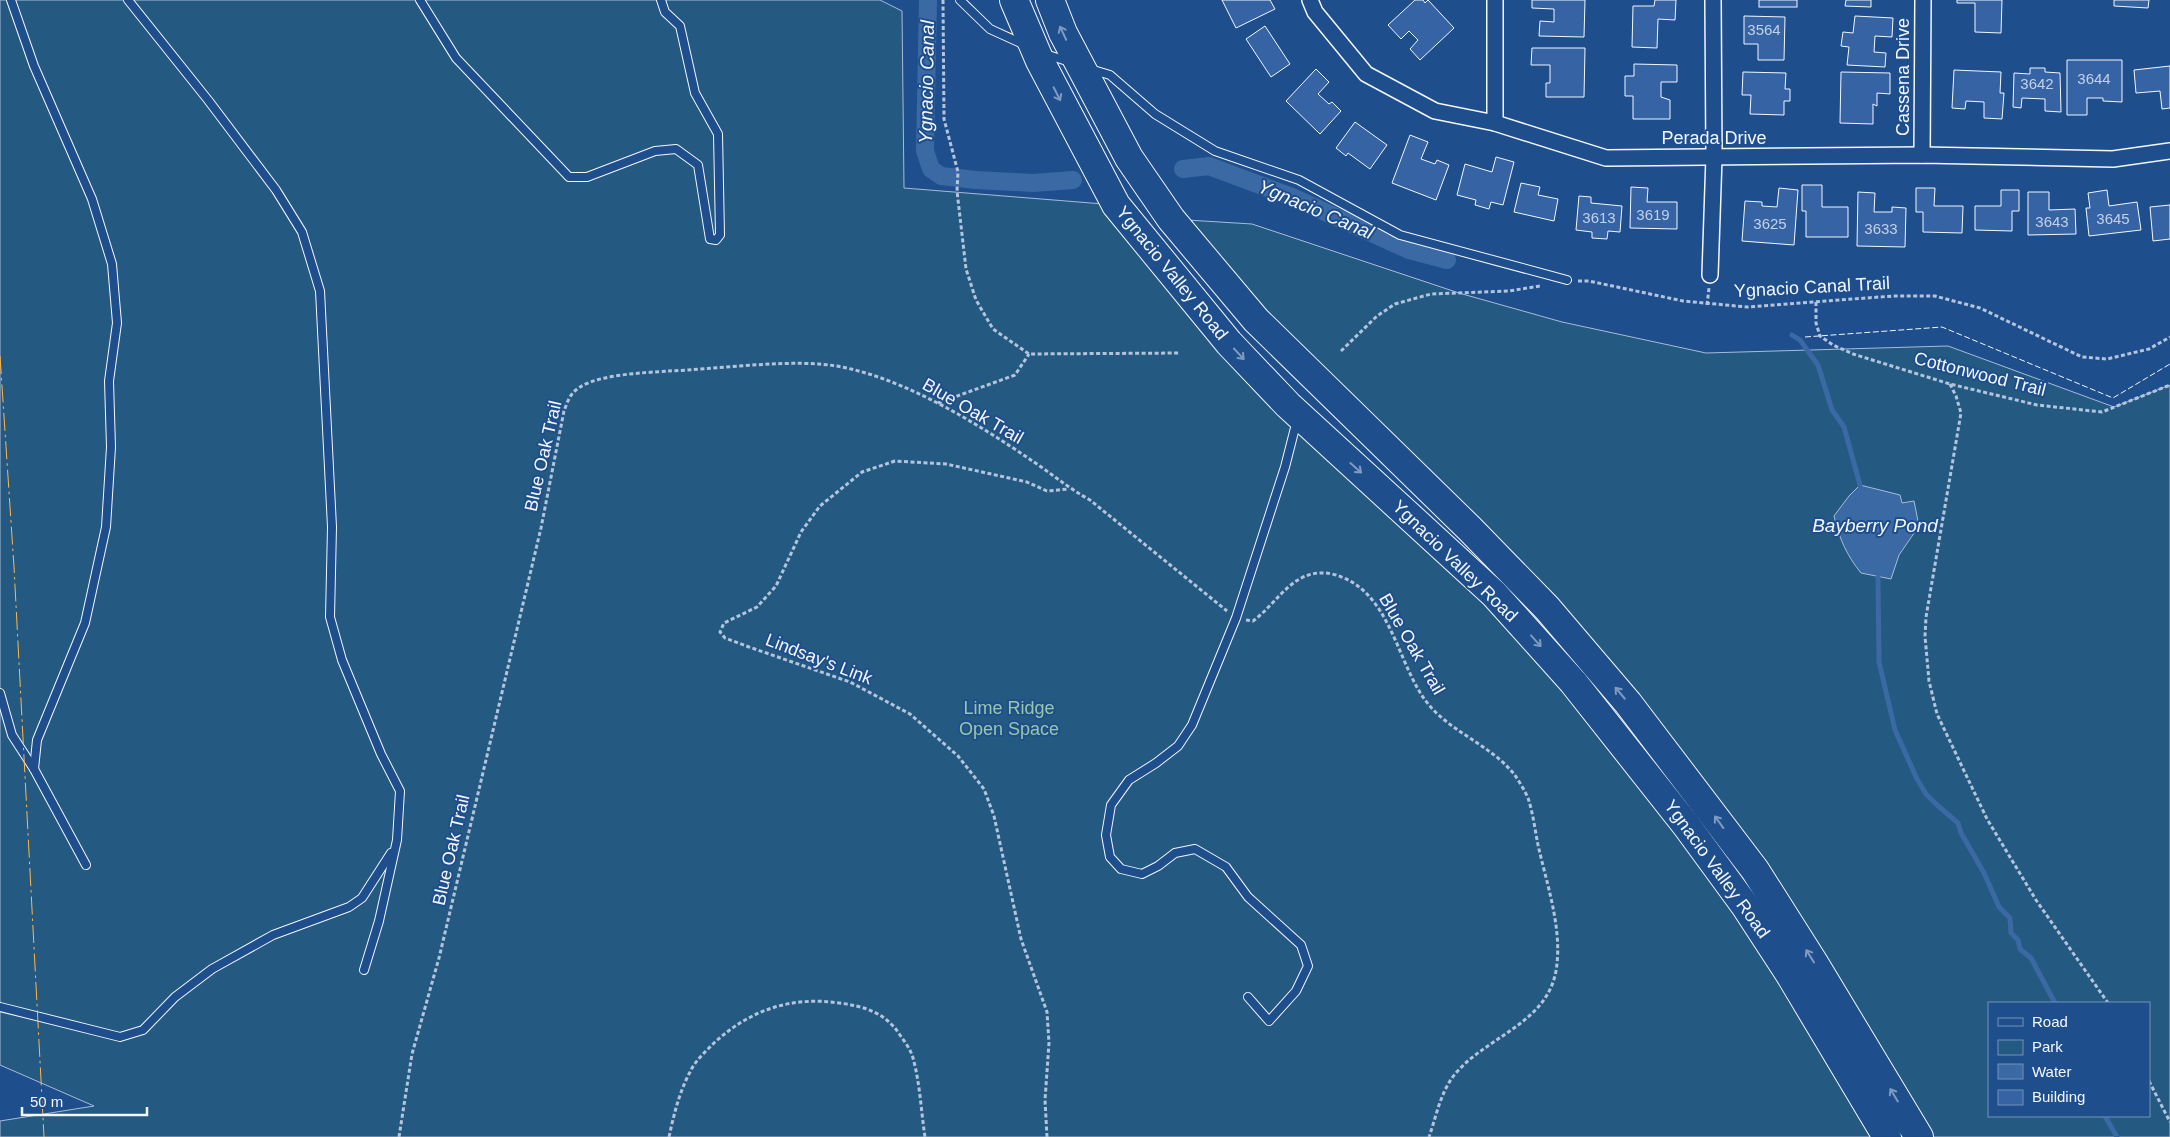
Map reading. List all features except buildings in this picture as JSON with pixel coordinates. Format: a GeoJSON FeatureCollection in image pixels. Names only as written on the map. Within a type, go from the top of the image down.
{"type":"FeatureCollection","features":[{"type":"Feature","properties":{"kind":"highway","name":"Ygnacio Valley Road"},"geometry":{"type":"LineString","coordinates":[[1014,0],[1035,50],[1116,205],[1229,344],[1299,416],[1494,594],[1580,689],[1686,824],[1746,907],[1887,1137]]}},
{"type":"Feature","properties":{"kind":"highway","name":"Ygnacio Valley Road"},"geometry":{"type":"LineString","coordinates":[[1050,0],[1063,33],[1129,158],[1171,219],[1256,320],[1470,529],[1540,602],[1587,654],[1650,731],[1755,870],[1814,963],[1919,1137]]}},
{"type":"Feature","properties":{"kind":"street","name":"Perada Drive"},"geometry":{"type":"LineString","coordinates":[[1310,0],[1315,12],[1366,74],[1435,111],[1495,123],[1606,158],[1922,155],[2113,158],[2170,151]]}},
{"type":"Feature","properties":{"kind":"street"},"geometry":{"type":"LineString","coordinates":[[1495,0],[1495,123]]}},
{"type":"Feature","properties":{"kind":"street"},"geometry":{"type":"LineString","coordinates":[[1710,275],[1714,157],[1713,0]]}},
{"type":"Feature","properties":{"kind":"street","name":"Cassena Drive"},"geometry":{"type":"LineString","coordinates":[[1922,155],[1923,0]]}},
{"type":"Feature","properties":{"kind":"lane"},"geometry":{"type":"LineString","coordinates":[[11,0],[34,66],[92,200],[112,264],[117,323],[109,381],[110,447],[106,527],[85,623],[36,740],[34,769]]}},
{"type":"Feature","properties":{"kind":"lane"},"geometry":{"type":"LineString","coordinates":[[128,0],[208,100],[276,190],[302,232],[320,291],[332,527],[330,616],[342,660],[400,791],[397,840],[379,921],[364,970]]}},
{"type":"Feature","properties":{"kind":"lane"},"geometry":{"type":"LineString","coordinates":[[420,0],[456,58],[569,177],[587,176],[655,150],[676,149],[698,165],[710,239],[716,240],[720,235],[718,134],[695,94],[680,26],[665,12],[661,0]]}},
{"type":"Feature","properties":{"kind":"lane"},"geometry":{"type":"LineString","coordinates":[[960,0],[990,28],[1035,50],[1110,75],[1155,114],[1215,150],[1299,180],[1400,235],[1567,280]]}},
{"type":"Feature","properties":{"kind":"lane"},"geometry":{"type":"LineString","coordinates":[[1248,997],[1269,1021],[1296,991],[1308,966],[1300,945],[1248,897],[1226,868],[1211,857],[1195,848],[1175,853],[1158,866],[1142,874],[1121,869],[1110,857],[1106,835],[1111,805],[1129,780],[1156,764],[1178,746],[1192,725],[1236,618],[1285,467],[1299,416]]}},
{"type":"Feature","properties":{"kind":"lane"},"geometry":{"type":"LineString","coordinates":[[0,693],[12,735],[34,769],[86,865]]}},
{"type":"Feature","properties":{"kind":"lane"},"geometry":{"type":"LineString","coordinates":[[0,1007],[120,1037],[143,1030],[175,997],[212,969],[273,935],[349,907],[362,898],[387,862],[397,840]]}},
{"type":"Feature","properties":{"kind":"path"},"geometry":{"type":"LineString","coordinates":[[943,0],[944,119],[958,172],[957,190],[966,269],[976,300],[993,329],[1030,354],[1180,353]]}},
{"type":"Feature","properties":{"kind":"path","name":"Ygnacio Canal Trail"},"geometry":{"type":"LineString","coordinates":[[1341,351],[1376,316],[1395,304],[1431,294],[1509,292],[1567,280],[1589,281],[1707,305],[1746,307],[1893,296],[1935,296],[1980,308],[2082,356],[2107,359],[2149,349],[2170,337]]}},
{"type":"Feature","properties":{"kind":"path","name":"Cottonwood Trail"},"geometry":{"type":"LineString","coordinates":[[1816,302],[1816,323],[1820,336],[1833,345],[1853,354],[1950,384],[2038,405],[2102,412],[2170,385]]}},
{"type":"Feature","properties":{"kind":"path"},"geometry":{"type":"LineString","coordinates":[[938,403],[1015,374],[1030,354]]}},
{"type":"Feature","properties":{"kind":"path","name":"Blue Oak Trail"},"geometry":{"type":"LineString","coordinates":[[400,1137],[412,1054],[439,958],[541,528],[564,411],[572,394],[586,382],[635,374],[786,364],[820,364],[863,371],[938,403],[1090,500],[1236,618],[1253,620],[1263,614],[1294,581],[1313,575],[1330,573],[1348,579],[1366,592],[1379,608],[1421,695],[1446,722],[1486,747],[1514,775],[1528,798],[1557,930],[1556,972],[1545,997],[1519,1026],[1481,1051],[1454,1076],[1443,1093],[1429,1137]]}},
{"type":"Feature","properties":{"kind":"path"},"geometry":{"type":"LineString","coordinates":[[1950,384],[1961,413],[1929,591],[1925,627],[1929,681],[1937,714],[1987,819],[2036,900],[2107,1002]]}},
{"type":"Feature","properties":{"kind":"path","name":"Lindsay's Link"},"geometry":{"type":"LineString","coordinates":[[1047,1137],[1045,1100],[1049,1043],[1047,1012],[1021,939],[994,816],[984,789],[958,756],[910,714],[850,682],[725,638],[720,632],[724,624],[757,607],[776,586],[801,532],[820,506],[862,472],[895,462],[946,464],[1027,482],[1047,491],[1070,489]]}},
{"type":"Feature","properties":{"kind":"path"},"geometry":{"type":"LineString","coordinates":[[669,1137],[675,1107],[690,1071],[702,1055],[727,1031],[750,1016],[780,1004],[817,1000],[862,1006],[886,1018],[899,1033],[913,1057],[925,1137]]}},
{"type":"Feature","properties":{"kind":"path"},"geometry":{"type":"LineString","coordinates":[[2150,1082],[2170,1122]]}},
{"type":"Feature","properties":{"kind":"green space","name":"Lime Ridge Open Space"},"geometry":{"type":"Polygon","coordinates":[[[0,0],[880,0],[902,11],[904,188],[1116,205],[1629,750],[1887,1137],[0,1137],[0,1121],[94,1106],[0,1065],[0,0]]]}},
{"type":"Feature","properties":{"kind":"green space"},"geometry":{"type":"Polygon","coordinates":[[[1171,219],[1252,224],[1459,293],[1562,322],[1706,353],[1948,346],[2114,407],[2170,385],[2170,1137],[1919,1137],[1672,759],[1171,219]]]}},
{"type":"Feature","properties":{"kind":"water","name":"Bayberry Pond"},"geometry":{"type":"Polygon","coordinates":[[[1860,485],[1900,495],[1902,503],[1914,501],[1919,526],[1899,555],[1891,579],[1861,573],[1844,546],[1838,532],[1834,516],[1860,485]]]}},
{"type":"Feature","properties":{"kind":"waterway","name":"Ygnacio Canal"},"geometry":{"type":"LineString","coordinates":[[928,0],[925,151],[931,169],[941,176],[976,180],[1033,183],[1073,180]]}},
{"type":"Feature","properties":{"kind":"waterway","name":"Ygnacio Canal"},"geometry":{"type":"LineString","coordinates":[[1183,169],[1209,166],[1292,197],[1409,250],[1447,260]]}},
{"type":"Feature","properties":{"kind":"waterway"},"geometry":{"type":"LineString","coordinates":[[1792,335],[1800,340],[1818,365],[1832,410],[1844,427],[1860,485]]}},
{"type":"Feature","properties":{"kind":"waterway"},"geometry":{"type":"LineString","coordinates":[[1878,577],[1879,662],[1895,730],[1917,779],[1926,794],[1958,823],[1961,833],[1984,873],[1999,907],[2010,918],[2011,933],[2018,940],[2020,949],[2031,958],[2054,1002]]}},
{"type":"Feature","properties":{"kind":"waterway"},"geometry":{"type":"LineString","coordinates":[[2106,1117],[2117,1137]]}},
{"type":"Feature","properties":{"kind":"fence"},"geometry":{"type":"LineString","coordinates":[[1805,337],[1942,327],[2113,398],[2170,364]]}},
{"type":"Feature","properties":{"kind":"power"},"geometry":{"type":"LineString","coordinates":[[0,356],[14,567],[44,1137]]}}]}
